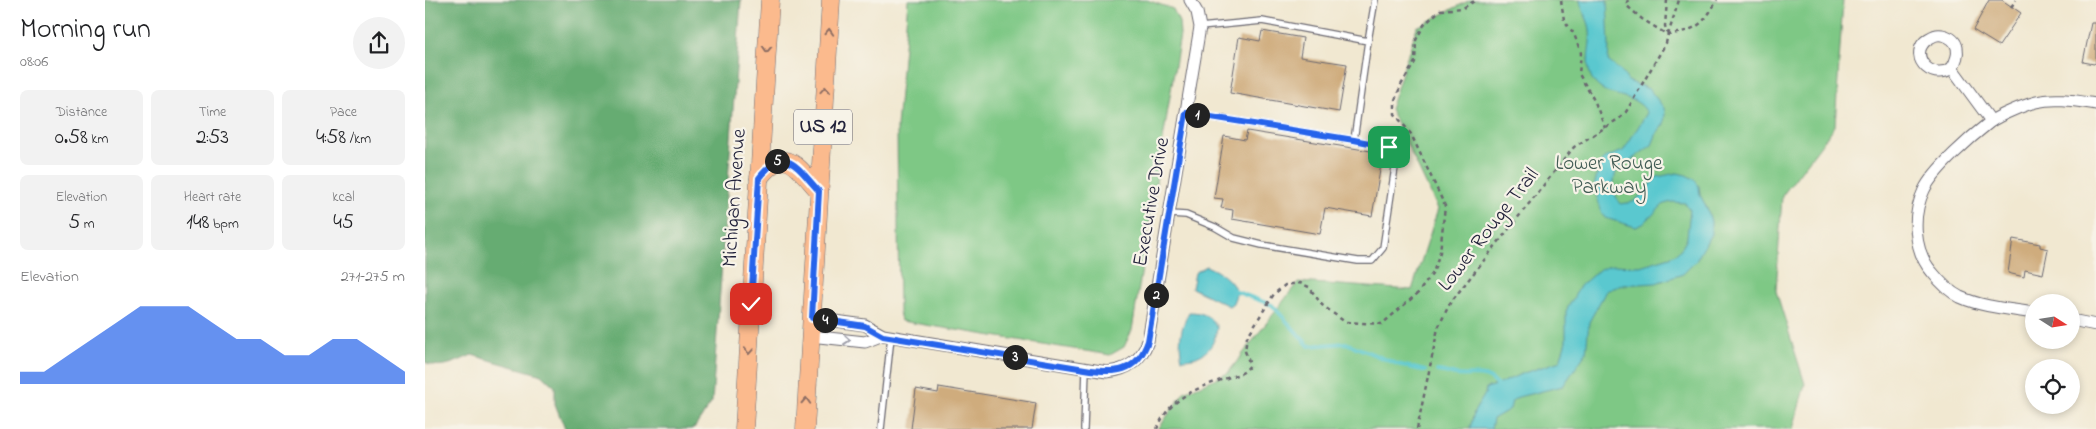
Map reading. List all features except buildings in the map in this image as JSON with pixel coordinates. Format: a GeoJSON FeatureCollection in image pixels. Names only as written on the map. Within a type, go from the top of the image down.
{"type":"FeatureCollection","features":[{"type":"Feature","properties":{"kind":"main road","name":"Michigan Avenue"},"geometry":{"type":"LineString","coordinates":[[744,429],[770,0]]}},
{"type":"Feature","properties":{"kind":"main road","name":"US 12"},"geometry":{"type":"LineString","coordinates":[[805,429],[831,0]]}},
{"type":"Feature","properties":{"kind":"main road"},"geometry":{"type":"LineString","coordinates":[[759,178],[772,164],[783,160],[789,161],[801,169],[819,191]]}},
{"type":"Feature","properties":{"kind":"street","name":"Executive Drive"},"geometry":{"type":"LineString","coordinates":[[812,318],[865,326],[887,336],[1085,369],[1107,372],[1118,371],[1133,364],[1145,349],[1170,214],[1200,27],[1193,1]]}},
{"type":"Feature","properties":{"kind":"street"},"geometry":{"type":"LineString","coordinates":[[1952,68],[1991,121]]}},
{"type":"Feature","properties":{"kind":"street"},"geometry":{"type":"LineString","coordinates":[[2025,311],[1960,297],[1947,289],[1924,263],[1918,248],[1917,219],[1924,189],[1944,163],[1991,121],[2036,102],[2061,100],[2096,104]]}},
{"type":"Feature","properties":{"kind":"street"},"geometry":{"type":"LineString","coordinates":[[2080,321],[2096,324]]}},
{"type":"Feature","properties":{"kind":"street","name":"Executive Drive"},"geometry":{"type":"LineString","coordinates":[[810,336],[865,342],[887,336]]}},
{"type":"Feature","properties":{"kind":"lane"},"geometry":{"type":"LineString","coordinates":[[1354,140],[1367,41],[1375,0]]}},
{"type":"Feature","properties":{"kind":"lane"},"geometry":{"type":"LineString","coordinates":[[1200,27],[1262,21],[1367,41]]}},
{"type":"Feature","properties":{"kind":"lane"},"geometry":{"type":"LineString","coordinates":[[1170,214],[1186,215],[1215,227],[1234,238],[1262,245],[1358,261],[1372,261],[1383,248],[1397,154],[1389,147],[1186,113]]}},
{"type":"Feature","properties":{"kind":"lane"},"geometry":{"type":"LineString","coordinates":[[881,429],[887,336]]}},
{"type":"Feature","properties":{"kind":"lane"},"geometry":{"type":"LineString","coordinates":[[1084,429],[1085,369]]}},
{"type":"Feature","properties":{"kind":"path"},"geometry":{"type":"LineString","coordinates":[[1157,429],[1169,408],[1189,391],[1244,374],[1250,365],[1245,351],[1247,337],[1274,294],[1285,285],[1300,283],[1309,288],[1322,305],[1345,322],[1382,324],[1418,293],[1433,273],[1440,252],[1445,206],[1411,134],[1395,114],[1395,100],[1401,85],[1415,62],[1416,40],[1424,25],[1440,10],[1463,8],[1476,0]]}},
{"type":"Feature","properties":{"kind":"path"},"geometry":{"type":"LineString","coordinates":[[1561,0],[1564,20],[1574,34],[1581,53],[1579,74],[1595,102],[1605,128]]}},
{"type":"Feature","properties":{"kind":"path"},"geometry":{"type":"LineString","coordinates":[[1628,0],[1626,5],[1631,10],[1668,35],[1694,30],[1717,0]]}},
{"type":"Feature","properties":{"kind":"path"},"geometry":{"type":"LineString","coordinates":[[1667,0],[1665,26],[1668,35]]}},
{"type":"Feature","properties":{"kind":"path","name":"Lower Rouge Trail"},"geometry":{"type":"LineString","coordinates":[[1417,429],[1438,328],[1450,303],[1574,147],[1605,128],[1626,112],[1668,35],[1679,0]]}},
{"type":"Feature","properties":{"kind":"path"},"geometry":{"type":"LineString","coordinates":[[2011,7],[2016,0]]}},
{"type":"Feature","properties":{"kind":"green space"},"geometry":{"type":"Polygon","coordinates":[[[425,0],[741,0],[712,402],[695,427],[691,429],[565,429],[555,404],[555,387],[542,375],[472,355],[455,362],[437,366],[425,362],[425,0]]]}},
{"type":"Feature","properties":{"kind":"green space"},"geometry":{"type":"Polygon","coordinates":[[[908,0],[1147,0],[1173,9],[1179,22],[1180,35],[1132,330],[1124,347],[1110,355],[901,321],[899,312],[897,127],[908,0]]]}},
{"type":"Feature","properties":{"kind":"green space","name":"Lower Rouge Parkway"},"geometry":{"type":"Polygon","coordinates":[[[1470,0],[1843,0],[1835,126],[1782,196],[1776,291],[1805,384],[1793,429],[1158,429],[1184,392],[1228,373],[1298,282],[1412,290],[1438,209],[1390,109],[1417,27],[1470,0]]]}},
{"type":"Feature","properties":{"kind":"water"},"geometry":{"type":"Polygon","coordinates":[[[1580,0],[1607,0],[1608,61],[1622,72],[1628,81],[1649,89],[1664,108],[1664,124],[1657,133],[1652,145],[1617,170],[1614,187],[1618,200],[1621,204],[1633,202],[1657,177],[1677,173],[1686,175],[1694,179],[1699,186],[1700,195],[1711,221],[1711,234],[1696,261],[1683,274],[1656,283],[1621,285],[1606,291],[1589,322],[1586,353],[1563,386],[1518,397],[1512,401],[1510,409],[1493,419],[1491,429],[1470,429],[1474,412],[1485,394],[1486,388],[1560,361],[1566,341],[1566,311],[1580,286],[1600,269],[1612,265],[1640,266],[1670,257],[1683,246],[1687,237],[1690,210],[1685,203],[1672,202],[1664,204],[1643,224],[1636,227],[1605,218],[1602,214],[1594,186],[1600,164],[1604,158],[1623,151],[1647,113],[1636,102],[1607,92],[1595,83],[1591,77],[1588,64],[1590,30],[1580,0]]]}},
{"type":"Feature","properties":{"kind":"water"},"geometry":{"type":"Polygon","coordinates":[[[1206,266],[1224,276],[1237,292],[1233,303],[1229,306],[1192,288],[1195,273],[1206,266]]]}},
{"type":"Feature","properties":{"kind":"water"},"geometry":{"type":"Polygon","coordinates":[[[1189,312],[1206,315],[1217,327],[1216,334],[1214,341],[1207,351],[1196,357],[1182,359],[1181,335],[1189,312]]]}},
{"type":"Feature","properties":{"kind":"waterway"},"geometry":{"type":"LineString","coordinates":[[1237,292],[1272,305],[1309,346],[1346,343],[1397,364],[1425,371]]}},
{"type":"Feature","properties":{"kind":"waterway"},"geometry":{"type":"LineString","coordinates":[[1437,371],[1456,375],[1485,377],[1495,382],[1499,388]]}},
{"type":"Feature","properties":{"kind":"route"},"geometry":{"type":"LineString","coordinates":[[751,304],[759,178],[772,164],[783,160],[789,161],[801,169],[819,191],[812,318],[865,326],[883,336],[1085,369],[1107,372],[1118,371],[1133,364],[1139,358],[1148,341],[1186,113],[1389,147]]}}]}
